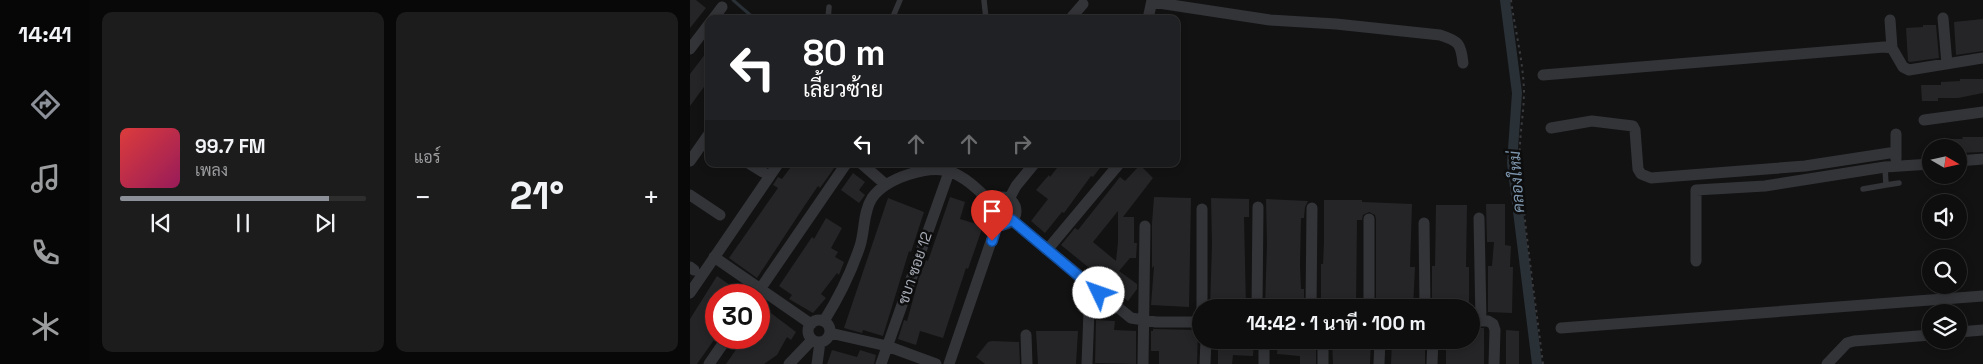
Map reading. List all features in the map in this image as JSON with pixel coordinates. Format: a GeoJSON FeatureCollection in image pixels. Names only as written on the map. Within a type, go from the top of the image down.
{"type":"FeatureCollection","features":[{"type":"Feature","properties":{"kind":"street"},"geometry":{"type":"LineString","coordinates":[[1149,15],[1152,1],[1270,20],[1336,24],[1440,35],[1454,39],[1460,45],[1463,63]]}},
{"type":"Feature","properties":{"kind":"street"},"geometry":{"type":"LineString","coordinates":[[1073,15],[1083,4]]}},
{"type":"Feature","properties":{"kind":"street"},"geometry":{"type":"LineString","coordinates":[[716,15],[722,7]]}},
{"type":"Feature","properties":{"kind":"street"},"geometry":{"type":"LineString","coordinates":[[1942,18],[1947,64]]}},
{"type":"Feature","properties":{"kind":"street"},"geometry":{"type":"LineString","coordinates":[[1890,20],[1892,48],[1903,67],[1909,70],[1983,58]]}},
{"type":"Feature","properties":{"kind":"street"},"geometry":{"type":"LineString","coordinates":[[690,49],[705,29]]}},
{"type":"Feature","properties":{"kind":"street"},"geometry":{"type":"LineString","coordinates":[[1543,75],[1875,47],[1892,48]]}},
{"type":"Feature","properties":{"kind":"street"},"geometry":{"type":"LineString","coordinates":[[1924,120],[1983,112]]}},
{"type":"Feature","properties":{"kind":"street"},"geometry":{"type":"LineString","coordinates":[[1551,128],[1592,121],[1633,126],[1635,130],[1638,168],[1641,174],[1651,178],[1805,166],[1896,152]]}},
{"type":"Feature","properties":{"kind":"street"},"geometry":{"type":"LineString","coordinates":[[1891,167],[1896,152],[1896,134]]}},
{"type":"Feature","properties":{"kind":"street"},"geometry":{"type":"LineString","coordinates":[[690,161],[705,140]]}},
{"type":"Feature","properties":{"kind":"street"},"geometry":{"type":"LineString","coordinates":[[1968,161],[1983,159]]}},
{"type":"Feature","properties":{"kind":"street"},"geometry":{"type":"LineString","coordinates":[[1696,261],[1696,190],[1766,186],[1891,167],[1922,165]]}},
{"type":"Feature","properties":{"kind":"street"},"geometry":{"type":"LineString","coordinates":[[755,167],[763,172]]}},
{"type":"Feature","properties":{"kind":"street"},"geometry":{"type":"LineString","coordinates":[[690,293],[776,167]]}},
{"type":"Feature","properties":{"kind":"street"},"geometry":{"type":"LineString","coordinates":[[764,284],[844,167]]}},
{"type":"Feature","properties":{"kind":"street"},"geometry":{"type":"LineString","coordinates":[[865,167],[885,184]]}},
{"type":"Feature","properties":{"kind":"street"},"geometry":{"type":"LineString","coordinates":[[1009,199],[1016,186],[1032,167]]}},
{"type":"Feature","properties":{"kind":"street"},"geometry":{"type":"LineString","coordinates":[[1047,250],[1116,167]]}},
{"type":"Feature","properties":{"kind":"street"},"geometry":{"type":"LineString","coordinates":[[824,321],[846,283],[870,203],[885,184],[914,173],[930,170],[949,172],[976,188],[991,202]]}},
{"type":"Feature","properties":{"kind":"street","name":"ชบา ซอย 12"},"geometry":{"type":"LineString","coordinates":[[881,364],[949,172]]}},
{"type":"Feature","properties":{"kind":"street"},"geometry":{"type":"LineString","coordinates":[[690,195],[720,215]]}},
{"type":"Feature","properties":{"kind":"street"},"geometry":{"type":"LineString","coordinates":[[1003,197],[1014,203],[1016,209],[1012,220],[1002,225],[992,220],[988,214],[988,207],[991,202],[996,198],[1003,197]]}},
{"type":"Feature","properties":{"kind":"street"},"geometry":{"type":"LineString","coordinates":[[1257,299],[1258,207]]}},
{"type":"Feature","properties":{"kind":"street"},"geometry":{"type":"LineString","coordinates":[[1311,299],[1312,208]]}},
{"type":"Feature","properties":{"kind":"street"},"geometry":{"type":"LineString","coordinates":[[1202,209],[1202,299]]}},
{"type":"Feature","properties":{"kind":"street"},"geometry":{"type":"LineString","coordinates":[[1477,299],[1479,218]]}},
{"type":"Feature","properties":{"kind":"street"},"geometry":{"type":"LineString","coordinates":[[1369,219],[1369,299]]}},
{"type":"Feature","properties":{"kind":"street"},"geometry":{"type":"LineString","coordinates":[[1012,220],[1131,318],[1143,321],[1192,322]]}},
{"type":"Feature","properties":{"kind":"street"},"geometry":{"type":"LineString","coordinates":[[1424,223],[1425,299]]}},
{"type":"Feature","properties":{"kind":"street"},"geometry":{"type":"LineString","coordinates":[[949,364],[997,224]]}},
{"type":"Feature","properties":{"kind":"street"},"geometry":{"type":"LineString","coordinates":[[1143,364],[1145,226]]}},
{"type":"Feature","properties":{"kind":"street"},"geometry":{"type":"LineString","coordinates":[[714,257],[748,284]]}},
{"type":"Feature","properties":{"kind":"street"},"geometry":{"type":"LineString","coordinates":[[1088,364],[1090,284]]}},
{"type":"Feature","properties":{"kind":"street"},"geometry":{"type":"LineString","coordinates":[[1561,328],[1983,296]]}},
{"type":"Feature","properties":{"kind":"street"},"geometry":{"type":"LineString","coordinates":[[770,299],[811,324]]}},
{"type":"Feature","properties":{"kind":"street"},"geometry":{"type":"LineString","coordinates":[[789,364],[816,341],[825,341],[830,333],[828,324],[824,321],[814,321],[808,332],[816,341],[817,364]]}},
{"type":"Feature","properties":{"kind":"street"},"geometry":{"type":"LineString","coordinates":[[1480,322],[1493,324],[1495,330],[1494,364]]}},
{"type":"Feature","properties":{"kind":"street"},"geometry":{"type":"LineString","coordinates":[[1967,331],[1983,330]]}},
{"type":"Feature","properties":{"kind":"street"},"geometry":{"type":"LineString","coordinates":[[830,333],[887,346],[936,364]]}},
{"type":"Feature","properties":{"kind":"street"},"geometry":{"type":"LineString","coordinates":[[1026,335],[1027,364]]}},
{"type":"Feature","properties":{"kind":"street"},"geometry":{"type":"LineString","coordinates":[[1827,364],[1847,343],[1922,336]]}},
{"type":"Feature","properties":{"kind":"street"},"geometry":{"type":"LineString","coordinates":[[709,364],[719,349]]}},
{"type":"Feature","properties":{"kind":"street"},"geometry":{"type":"LineString","coordinates":[[1205,364],[1206,349]]}},
{"type":"Feature","properties":{"kind":"street"},"geometry":{"type":"LineString","coordinates":[[1264,349],[1264,364]]}},
{"type":"Feature","properties":{"kind":"street"},"geometry":{"type":"LineString","coordinates":[[1323,349],[1323,364]]}},
{"type":"Feature","properties":{"kind":"street"},"geometry":{"type":"LineString","coordinates":[[1379,364],[1380,349]]}},
{"type":"Feature","properties":{"kind":"street"},"geometry":{"type":"LineString","coordinates":[[1432,349],[1432,364]]}},
{"type":"Feature","properties":{"kind":"lane"},"geometry":{"type":"LineString","coordinates":[[894,15],[900,0]]}},
{"type":"Feature","properties":{"kind":"lane"},"geometry":{"type":"LineString","coordinates":[[984,0],[986,15]]}},
{"type":"Feature","properties":{"kind":"lane"},"geometry":{"type":"LineString","coordinates":[[828,15],[829,7]]}},
{"type":"Feature","properties":{"kind":"lane"},"geometry":{"type":"LineString","coordinates":[[1886,185],[1891,167]]}},
{"type":"Feature","properties":{"kind":"lane"},"geometry":{"type":"LineString","coordinates":[[1863,189],[1899,183]]}},
{"type":"Feature","properties":{"kind":"path"},"geometry":{"type":"LineString","coordinates":[[1511,0],[1523,70],[1524,92],[1519,149],[1520,169],[1543,364]]}},
{"type":"Feature","properties":{"kind":"building"},"geometry":{"type":"Polygon","coordinates":[[[690,0],[696,0],[706,8],[690,28],[690,0]]]}},
{"type":"Feature","properties":{"kind":"building"},"geometry":{"type":"Polygon","coordinates":[[[1983,19],[1983,51],[1956,55],[1954,22],[1983,19]]]}},
{"type":"Feature","properties":{"kind":"building"},"geometry":{"type":"Polygon","coordinates":[[[1923,25],[1936,25],[1939,58],[1910,62],[1908,61],[1906,28],[1923,27],[1923,25]]]}},
{"type":"Feature","properties":{"kind":"building"},"geometry":{"type":"Polygon","coordinates":[[[705,54],[705,85],[690,106],[690,74],[705,54]]]}},
{"type":"Feature","properties":{"kind":"building"},"geometry":{"type":"Polygon","coordinates":[[[1960,79],[1983,79],[1983,93],[1958,98],[1938,98],[1938,101],[1922,101],[1921,85],[1941,85],[1941,82],[1960,81],[1960,79]]]}},
{"type":"Feature","properties":{"kind":"building"},"geometry":{"type":"Polygon","coordinates":[[[1962,137],[1983,137],[1983,152],[1968,153],[1968,139],[1963,139],[1962,137]]]}},
{"type":"Feature","properties":{"kind":"building"},"geometry":{"type":"Polygon","coordinates":[[[791,167],[835,167],[820,188],[818,186],[757,278],[729,258],[778,188],[773,185],[778,177],[782,179],[791,167]]]}},
{"type":"Feature","properties":{"kind":"building"},"geometry":{"type":"Polygon","coordinates":[[[1058,167],[1101,167],[1093,177],[1091,176],[1064,213],[1062,212],[1045,233],[1031,221],[1048,199],[1036,190],[1049,175],[1050,177],[1058,167]]]}},
{"type":"Feature","properties":{"kind":"building"},"geometry":{"type":"Polygon","coordinates":[[[1138,167],[1142,167],[1153,178],[1123,217],[1134,217],[1134,243],[1137,243],[1136,258],[1130,258],[1119,271],[1137,284],[1137,289],[1128,301],[1112,289],[1115,285],[1094,269],[1093,271],[1061,245],[1075,228],[1078,230],[1120,177],[1125,181],[1138,167]],[[1118,211],[1093,242],[1116,261],[1118,242],[1118,211]]]}},
{"type":"Feature","properties":{"kind":"building"},"geometry":{"type":"Polygon","coordinates":[[[853,173],[865,182],[859,190],[865,195],[859,203],[841,190],[853,173]]]}},
{"type":"Feature","properties":{"kind":"building"},"geometry":{"type":"Polygon","coordinates":[[[950,197],[965,202],[960,219],[983,226],[968,269],[966,268],[943,338],[920,331],[916,345],[898,339],[904,320],[907,321],[919,278],[926,260],[928,261],[950,197]]]}},
{"type":"Feature","properties":{"kind":"building"},"geometry":{"type":"Polygon","coordinates":[[[1154,197],[1191,198],[1189,307],[1151,305],[1154,266],[1152,268],[1154,197]]]}},
{"type":"Feature","properties":{"kind":"building"},"geometry":{"type":"Polygon","coordinates":[[[888,198],[924,212],[911,252],[909,251],[883,336],[863,330],[862,333],[844,328],[888,198]]]}},
{"type":"Feature","properties":{"kind":"building"},"geometry":{"type":"Polygon","coordinates":[[[1211,198],[1249,199],[1249,217],[1244,217],[1246,299],[1210,299],[1211,198]]]}},
{"type":"Feature","properties":{"kind":"building"},"geometry":{"type":"Polygon","coordinates":[[[1266,199],[1308,201],[1305,207],[1304,218],[1301,218],[1300,265],[1301,289],[1304,289],[1304,299],[1265,299],[1266,199]]]}},
{"type":"Feature","properties":{"kind":"building"},"geometry":{"type":"Polygon","coordinates":[[[1324,200],[1362,200],[1362,202],[1412,204],[1410,267],[1415,267],[1413,299],[1376,299],[1375,215],[1369,212],[1363,215],[1362,220],[1357,220],[1356,299],[1321,299],[1321,264],[1323,264],[1324,200]]]}},
{"type":"Feature","properties":{"kind":"building"},"geometry":{"type":"Polygon","coordinates":[[[1486,204],[1505,204],[1505,245],[1511,246],[1510,267],[1513,267],[1512,313],[1488,312],[1488,266],[1492,266],[1494,242],[1487,242],[1486,204]]]}},
{"type":"Feature","properties":{"kind":"building"},"geometry":{"type":"Polygon","coordinates":[[[1436,205],[1467,205],[1466,267],[1469,267],[1469,299],[1432,299],[1432,266],[1435,266],[1436,205]]]}},
{"type":"Feature","properties":{"kind":"building"},"geometry":{"type":"Polygon","coordinates":[[[826,218],[842,228],[831,248],[838,252],[835,257],[844,262],[839,275],[837,273],[821,294],[826,298],[813,313],[789,299],[792,295],[779,286],[812,237],[814,239],[826,218]]]}},
{"type":"Feature","properties":{"kind":"building"},"geometry":{"type":"Polygon","coordinates":[[[717,276],[728,284],[712,284],[717,276]]]}},
{"type":"Feature","properties":{"kind":"building"},"geometry":{"type":"Polygon","coordinates":[[[705,295],[705,349],[708,349],[697,364],[690,364],[690,319],[705,295]]]}},
{"type":"Feature","properties":{"kind":"building"},"geometry":{"type":"Polygon","coordinates":[[[770,312],[796,332],[791,340],[787,337],[777,355],[764,364],[726,364],[736,349],[770,349],[770,312]]]}},
{"type":"Feature","properties":{"kind":"building"},"geometry":{"type":"Polygon","coordinates":[[[1096,320],[1115,321],[1114,330],[1136,331],[1136,364],[1095,363],[1096,320]]]}},
{"type":"Feature","properties":{"kind":"building"},"geometry":{"type":"Polygon","coordinates":[[[1480,328],[1484,328],[1484,364],[1446,364],[1446,349],[1480,349],[1480,328]]]}},
{"type":"Feature","properties":{"kind":"building"},"geometry":{"type":"Polygon","coordinates":[[[1153,329],[1192,330],[1192,349],[1197,349],[1197,364],[1159,364],[1159,351],[1151,351],[1151,331],[1153,329]]]}},
{"type":"Feature","properties":{"kind":"building"},"geometry":{"type":"Polygon","coordinates":[[[1506,330],[1519,331],[1519,364],[1506,364],[1506,330]]]}},
{"type":"Feature","properties":{"kind":"building"},"geometry":{"type":"Polygon","coordinates":[[[1036,331],[1078,331],[1076,364],[1038,364],[1036,331]]]}},
{"type":"Feature","properties":{"kind":"building"},"geometry":{"type":"Polygon","coordinates":[[[988,342],[1019,342],[1020,364],[985,364],[976,357],[988,342]]]}},
{"type":"Feature","properties":{"kind":"building"},"geometry":{"type":"Polygon","coordinates":[[[1218,349],[1253,349],[1253,356],[1233,355],[1232,364],[1218,364],[1218,349]]]}},
{"type":"Feature","properties":{"kind":"building"},"geometry":{"type":"Polygon","coordinates":[[[1277,349],[1316,349],[1316,364],[1300,364],[1300,356],[1277,354],[1277,349]]]}},
{"type":"Feature","properties":{"kind":"building"},"geometry":{"type":"Polygon","coordinates":[[[1332,349],[1371,349],[1370,364],[1333,364],[1332,349]]]}},
{"type":"Feature","properties":{"kind":"building"},"geometry":{"type":"Polygon","coordinates":[[[1392,349],[1425,349],[1425,364],[1391,364],[1392,349]]]}},
{"type":"Feature","properties":{"kind":"building"},"geometry":{"type":"Polygon","coordinates":[[[832,350],[857,357],[860,350],[876,355],[874,364],[827,364],[832,350]]]}},
{"type":"Feature","properties":{"kind":"waterway"},"geometry":{"type":"LineString","coordinates":[[733,0],[750,15]]}},
{"type":"Feature","properties":{"kind":"waterway","name":"คลองใหม่"},"geometry":{"type":"LineString","coordinates":[[1505,0],[1517,93],[1512,163],[1537,364]]}},
{"type":"Feature","properties":{"kind":"route"},"geometry":{"type":"LineString","coordinates":[[992,241],[997,224],[1008,224],[1012,220],[1099,293]]}}]}
